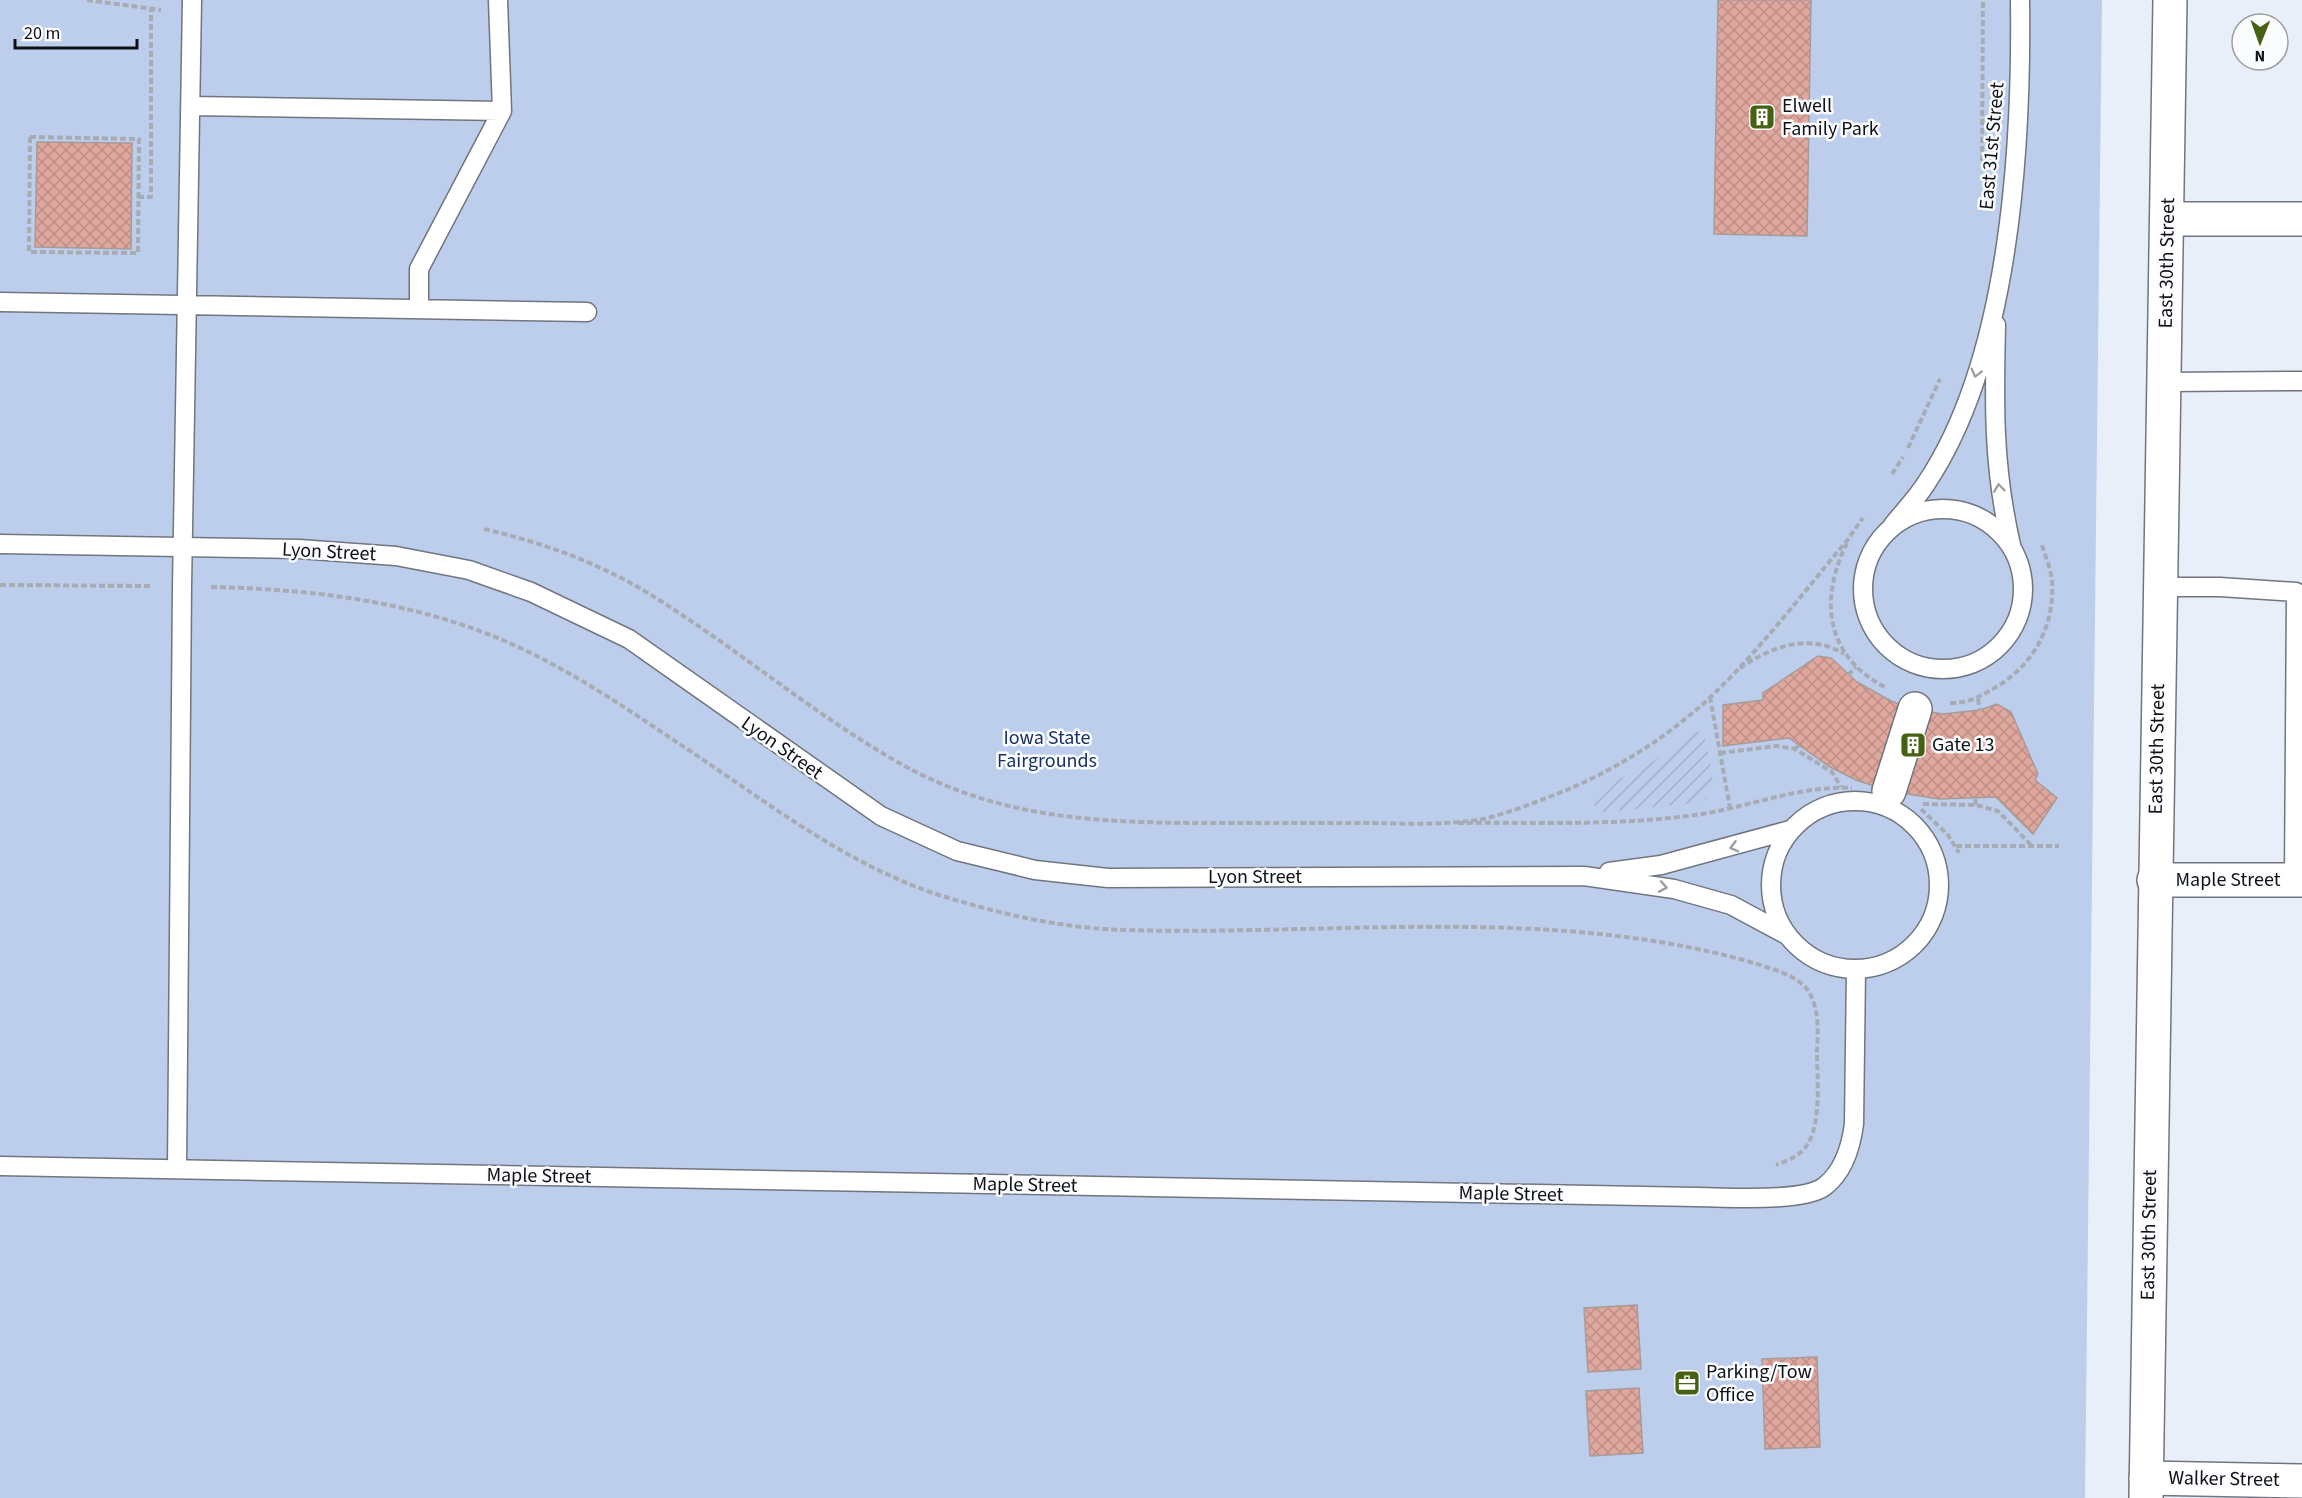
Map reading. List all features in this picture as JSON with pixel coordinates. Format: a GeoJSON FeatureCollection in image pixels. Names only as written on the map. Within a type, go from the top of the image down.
{"type":"FeatureCollection","features":[{"type":"Feature","properties":{"kind":"main road","name":"East 30th Street"},"geometry":{"type":"LineString","coordinates":[[2146,1488],[2154,880],[2168,219],[2170,0]]}},
{"type":"Feature","properties":{"kind":"main road"},"geometry":{"type":"LineString","coordinates":[[2168,219],[2302,219]]}},
{"type":"Feature","properties":{"kind":"main road"},"geometry":{"type":"LineString","coordinates":[[1875,790],[1915,709]]}},
{"type":"Feature","properties":{"kind":"main road","name":"Maple Street"},"geometry":{"type":"LineString","coordinates":[[2154,880],[2298,880]]}},
{"type":"Feature","properties":{"kind":"main road","name":"Walker Street"},"geometry":{"type":"LineString","coordinates":[[2146,1488],[2302,1481]]}},
{"type":"Feature","properties":{"kind":"lane"},"geometry":{"type":"LineString","coordinates":[[419,309],[419,269],[502,111],[498,0]]}},
{"type":"Feature","properties":{"kind":"lane","name":"East 31st Street"},"geometry":{"type":"LineString","coordinates":[[1997,296],[1973,385],[1952,434],[1928,482],[1876,544],[1864,568],[1862,595],[1869,621],[1883,643],[1904,660],[1929,668],[1956,669],[1981,660],[2002,644],[2007,637],[2017,622],[2024,596],[2021,570],[2011,545],[2000,496],[1995,447],[1997,296],[2015,152],[2021,73],[2020,0]]}},
{"type":"Feature","properties":{"kind":"lane"},"geometry":{"type":"LineString","coordinates":[[177,1169],[183,547],[189,305],[192,7]]}},
{"type":"Feature","properties":{"kind":"lane"},"geometry":{"type":"LineString","coordinates":[[191,106],[502,111]]}},
{"type":"Feature","properties":{"kind":"lane"},"geometry":{"type":"LineString","coordinates":[[0,302],[587,312]]}},
{"type":"Feature","properties":{"kind":"lane"},"geometry":{"type":"LineString","coordinates":[[2165,382],[2302,381]]}},
{"type":"Feature","properties":{"kind":"lane","name":"East 31st Street"},"geometry":{"type":"LineString","coordinates":[[1893,525],[1917,512],[1943,508],[1970,513],[1993,526],[2011,545]]}},
{"type":"Feature","properties":{"kind":"lane","name":"Lyon Street"},"geometry":{"type":"LineString","coordinates":[[0,544],[299,549],[396,556],[469,570],[531,592],[628,639],[881,816],[957,851],[1035,870],[1108,878],[1584,876]]}},
{"type":"Feature","properties":{"kind":"lane"},"geometry":{"type":"LineString","coordinates":[[2160,587],[2220,587],[2299,592],[2298,880]]}},
{"type":"Feature","properties":{"kind":"lane"},"geometry":{"type":"LineString","coordinates":[[1584,876],[1674,889],[1731,905],[1785,934],[1804,953],[1828,966],[1856,970],[1884,965],[1900,956],[1908,951],[1927,930],[1938,904],[1940,876],[1932,849],[1916,826],[1893,809],[1866,801],[1838,802],[1811,812],[1790,830],[1775,854],[1770,881],[1773,908],[1785,934]]}},
{"type":"Feature","properties":{"kind":"lane"},"geometry":{"type":"LineString","coordinates":[[1584,876],[1660,865],[1790,830]]}},
{"type":"Feature","properties":{"kind":"lane","name":"Maple Street"},"geometry":{"type":"LineString","coordinates":[[0,1166],[1672,1197],[1799,1195],[1824,1187],[1842,1165],[1851,1148],[1854,1124],[1856,970]]}},
{"type":"Feature","properties":{"kind":"path"},"geometry":{"type":"LineString","coordinates":[[87,0],[151,9],[192,7]]}},
{"type":"Feature","properties":{"kind":"path"},"geometry":{"type":"LineString","coordinates":[[138,197],[151,197],[151,9]]}},
{"type":"Feature","properties":{"kind":"path"},"geometry":{"type":"LineString","coordinates":[[30,137],[139,139],[138,197],[138,253],[29,252],[30,137]]}},
{"type":"Feature","properties":{"kind":"path"},"geometry":{"type":"LineString","coordinates":[[484,529],[526,539],[578,558],[642,589],[858,737],[902,764],[951,789],[1032,813],[1086,820],[1424,824],[1631,820],[1695,815],[1828,787],[1875,790]]}},
{"type":"Feature","properties":{"kind":"path"},"geometry":{"type":"LineString","coordinates":[[1424,824],[1483,819],[1576,787],[1662,736],[1710,697],[1733,674],[1851,536]]}},
{"type":"Feature","properties":{"kind":"path"},"geometry":{"type":"LineString","coordinates":[[1733,674],[1761,654],[1790,644],[1830,645],[1847,656]]}},
{"type":"Feature","properties":{"kind":"path"},"geometry":{"type":"LineString","coordinates":[[1848,675],[1856,668]]}},
{"type":"Feature","properties":{"kind":"path"},"geometry":{"type":"LineString","coordinates":[[1710,697],[1730,808]]}},
{"type":"Feature","properties":{"kind":"path"},"geometry":{"type":"LineString","coordinates":[[1978,699],[1980,710]]}},
{"type":"Feature","properties":{"kind":"path"},"geometry":{"type":"LineString","coordinates":[[1795,749],[1799,745]]}},
{"type":"Feature","properties":{"kind":"path"},"geometry":{"type":"LineString","coordinates":[[1720,753],[1776,746],[1795,749],[1832,772],[1841,787]]}},
{"type":"Feature","properties":{"kind":"path"},"geometry":{"type":"LineString","coordinates":[[1975,799],[1976,805]]}},
{"type":"Feature","properties":{"kind":"path"},"geometry":{"type":"LineString","coordinates":[[1959,853],[1928,812],[1913,804],[1976,805],[1998,811],[2032,846]]}},
{"type":"Feature","properties":{"kind":"path"},"geometry":{"type":"LineString","coordinates":[[1955,846],[2059,846]]}},
{"type":"Feature","properties":{"kind":"green space","name":"Iowa State Fairgrounds"},"geometry":{"type":"Polygon","coordinates":[[[0,0],[2102,0],[2085,1498],[0,1498],[0,0]]]}},
{"type":"Feature","properties":{"kind":"green space"},"geometry":{"type":"Polygon","coordinates":[[[1696,731],[1704,735],[1712,771],[1711,788],[1708,796],[1702,802],[1599,812],[1594,805],[1593,798],[1601,789],[1652,762],[1696,731]]]}},
{"type":"Feature","properties":{"kind":"building","name":"Elwell Family Park"},"geometry":{"type":"Polygon","coordinates":[[[1718,0],[1811,0],[1807,236],[1714,234],[1718,0]]]}},
{"type":"Feature","properties":{"kind":"building"},"geometry":{"type":"Polygon","coordinates":[[[37,142],[132,143],[131,249],[35,247],[37,142]]]}},
{"type":"Feature","properties":{"kind":"building","name":"Gate 13"},"geometry":{"type":"Polygon","coordinates":[[[1818,656],[1831,658],[1857,682],[1909,708],[1943,714],[1980,710],[1997,704],[2011,712],[2038,774],[2035,780],[2057,798],[2033,834],[1996,797],[1939,799],[1889,791],[1856,780],[1830,767],[1789,738],[1723,746],[1723,705],[1763,700],[1763,693],[1818,656]]]}},
{"type":"Feature","properties":{"kind":"building"},"geometry":{"type":"Polygon","coordinates":[[[1637,1305],[1641,1369],[1588,1372],[1584,1308],[1637,1305]]]}},
{"type":"Feature","properties":{"kind":"building"},"geometry":{"type":"Polygon","coordinates":[[[1817,1357],[1820,1447],[1765,1449],[1762,1359],[1817,1357]]]}},
{"type":"Feature","properties":{"kind":"building"},"geometry":{"type":"Polygon","coordinates":[[[1639,1388],[1643,1453],[1590,1456],[1586,1391],[1639,1388]]]}},
{"type":"Feature","properties":{"kind":"place","name":"Elwell Family Park"},"geometry":{"type":"Point","coordinates":[1762,117]}},
{"type":"Feature","properties":{"kind":"place","name":"Gate 13"},"geometry":{"type":"Point","coordinates":[1913,745]}},
{"type":"Feature","properties":{"kind":"place","name":"Parking/Tow Office"},"geometry":{"type":"Point","coordinates":[1687,1383]}}]}
